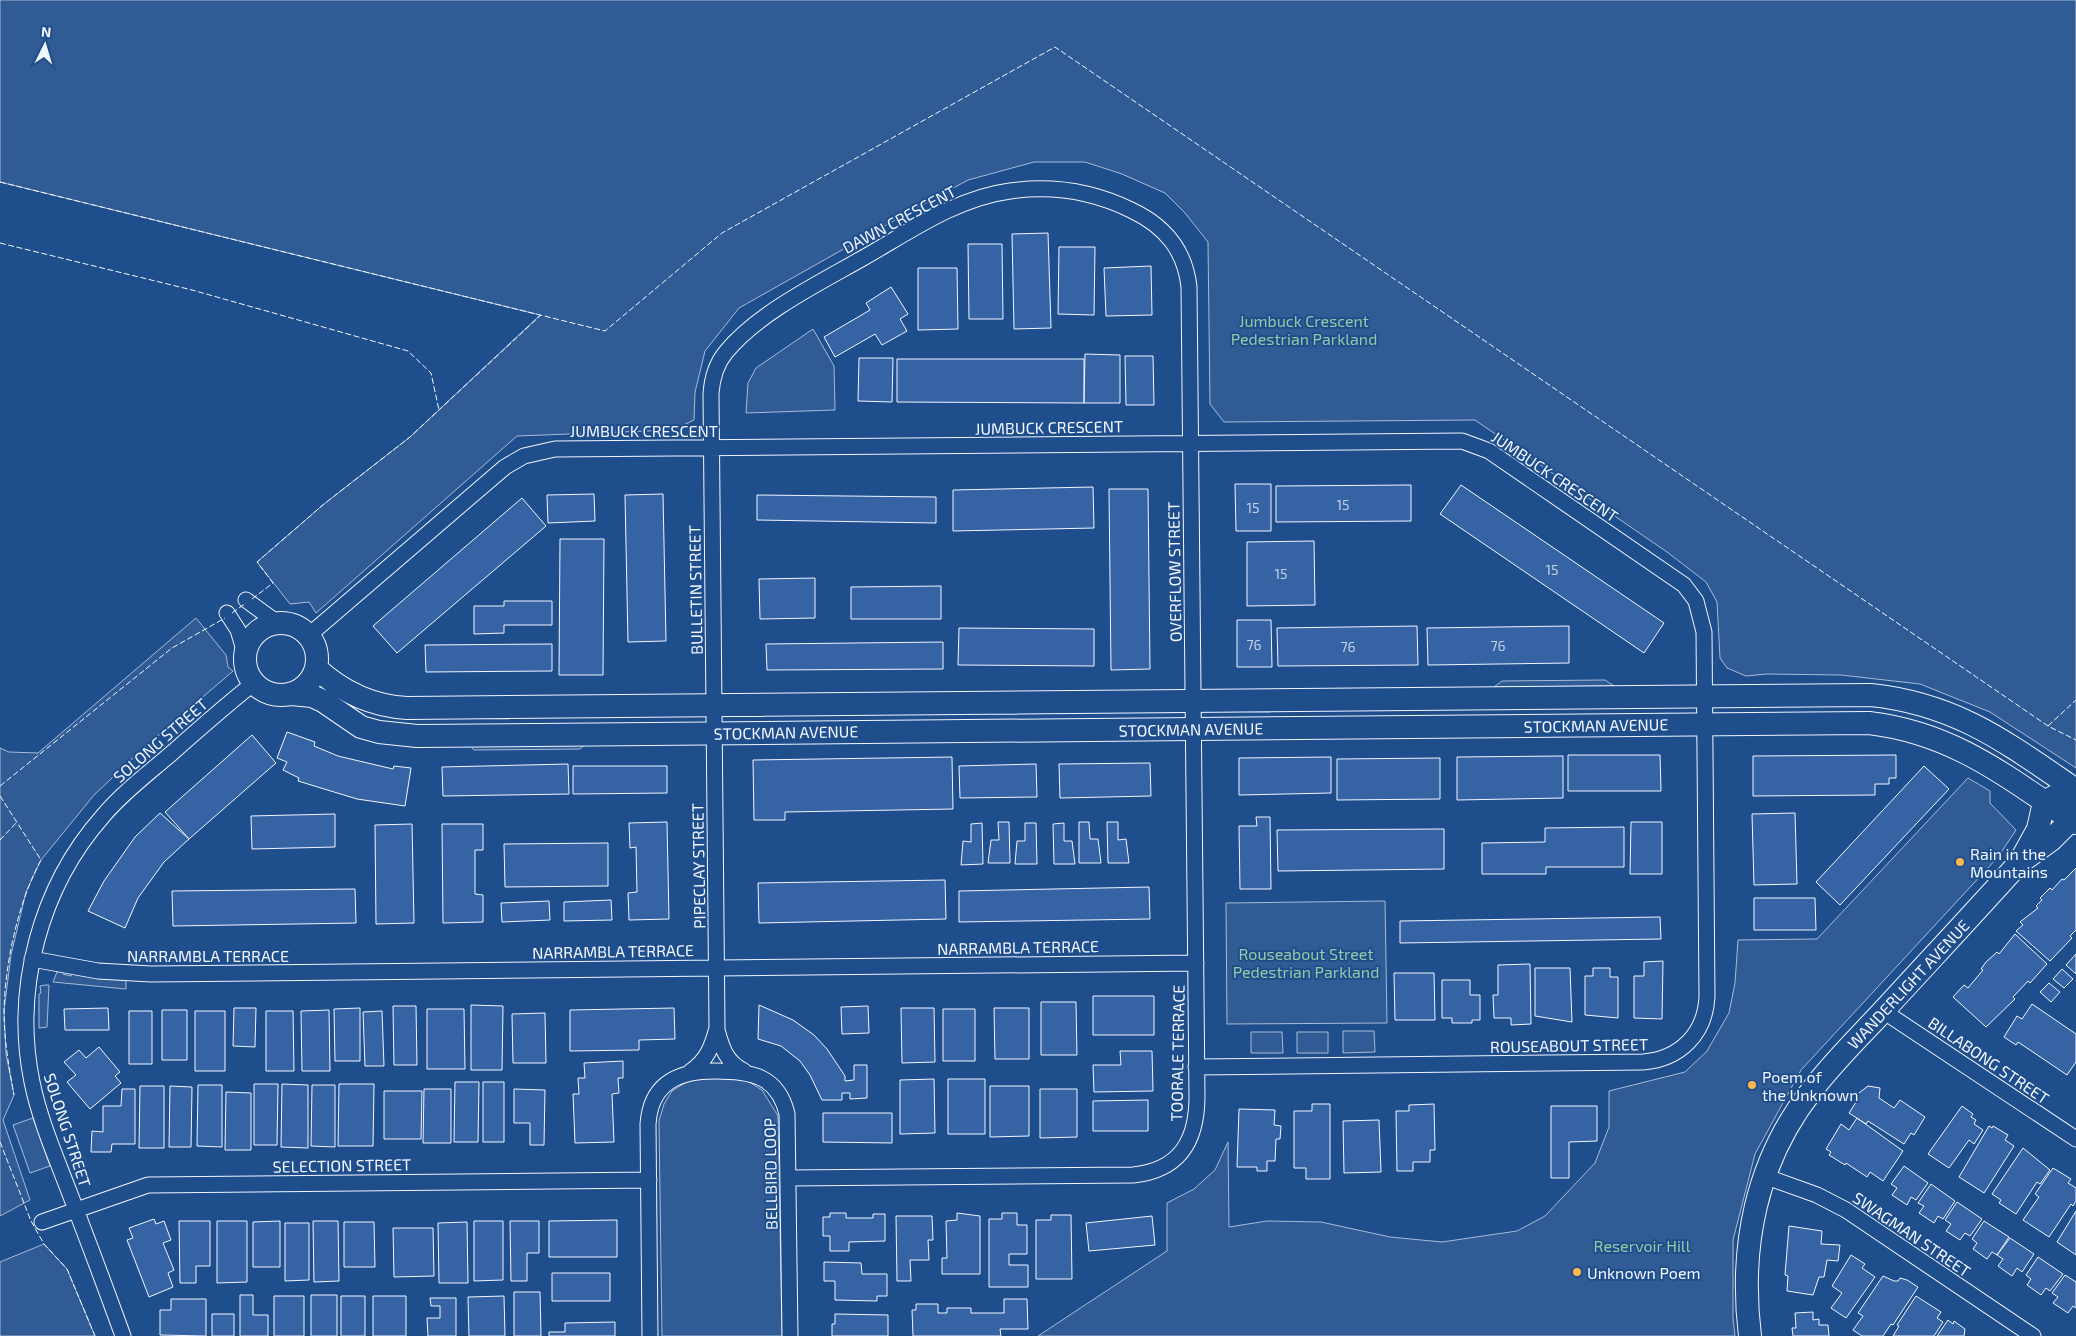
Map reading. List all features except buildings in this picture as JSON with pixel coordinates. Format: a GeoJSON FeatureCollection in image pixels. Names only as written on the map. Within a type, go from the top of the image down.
{"type":"FeatureCollection","features":[{"type":"Feature","properties":{"kind":"street","name":"DAWN CRESCENT"},"geometry":{"type":"LineString","coordinates":[[712,447],[711,394],[714,372],[725,353],[754,327],[798,296],[954,207],[1009,191],[1047,189],[1085,194],[1121,205],[1160,227],[1180,251],[1185,262],[1189,287],[1191,443]]}},
{"type":"Feature","properties":{"kind":"street","name":"JUMBUCK CRESCENT"},"geometry":{"type":"LineString","coordinates":[[308,636],[505,467],[524,456],[555,448],[1452,440],[1480,446],[1676,579],[1691,593],[1703,621],[1705,709]]}},
{"type":"Feature","properties":{"kind":"street","name":"OVERFLOW STREET"},"geometry":{"type":"LineString","coordinates":[[1191,443],[1193,700]]}},
{"type":"Feature","properties":{"kind":"street","name":"BULLETIN STREET"},"geometry":{"type":"LineString","coordinates":[[712,447],[714,733]]}},
{"type":"Feature","properties":{"kind":"street"},"geometry":{"type":"LineString","coordinates":[[246,600],[279,624]]}},
{"type":"Feature","properties":{"kind":"street"},"geometry":{"type":"LineString","coordinates":[[226,612],[238,630],[245,653],[246,669],[254,683],[271,694],[291,694],[302,688],[311,680],[316,668],[316,649],[308,636],[296,627],[279,624],[263,628],[254,634],[245,653]]}},
{"type":"Feature","properties":{"kind":"street","name":"STOCKMAN AVENUE"},"geometry":{"type":"LineString","coordinates":[[316,668],[337,686],[351,694],[392,707],[1193,700],[1705,709],[1869,723],[1911,730],[1931,736],[1969,753],[2074,821]]}},
{"type":"Feature","properties":{"kind":"street","name":"SOLONG STREET"},"geometry":{"type":"LineString","coordinates":[[123,1336],[46,1130],[32,1082],[28,1057],[26,1008],[32,959],[53,893],[75,853],[98,822],[135,784],[254,683]]}},
{"type":"Feature","properties":{"kind":"street","name":"STOCKMAN AVENUE"},"geometry":{"type":"LineString","coordinates":[[291,694],[312,696],[323,701],[361,728],[398,735],[1193,728],[1705,709],[1848,694],[1895,697],[1918,702],[1962,718],[1983,728],[2075,789]]}},
{"type":"Feature","properties":{"kind":"street","name":"TOORALE TERRACE"},"geometry":{"type":"LineString","coordinates":[[788,1178],[1133,1175],[1155,1171],[1174,1160],[1182,1152],[1193,1132],[1197,1110],[1193,700]]}},
{"type":"Feature","properties":{"kind":"street","name":"ROUSEABOUT STREET"},"geometry":{"type":"LineString","coordinates":[[1196,1067],[1643,1062],[1663,1059],[1681,1050],[1701,1026],[1707,1007],[1705,709]]}},
{"type":"Feature","properties":{"kind":"street","name":"PIPECLAY STREET"},"geometry":{"type":"LineString","coordinates":[[714,733],[717,1028],[724,1053],[731,1064],[744,1071]]}},
{"type":"Feature","properties":{"kind":"street"},"geometry":{"type":"LineString","coordinates":[[2044,802],[2075,789],[2074,821]]}},
{"type":"Feature","properties":{"kind":"street","name":"WANDERLIGHT AVENUE"},"geometry":{"type":"LineString","coordinates":[[2019,863],[2038,829],[2044,802]]}},
{"type":"Feature","properties":{"kind":"street","name":"WANDERLIGHT AVENUE"},"geometry":{"type":"LineString","coordinates":[[1750,1336],[1746,1294],[1747,1246],[1751,1222],[1764,1176],[1777,1145],[1798,1109],[1829,1069],[2019,863],[2074,821]]}},
{"type":"Feature","properties":{"kind":"street","name":"NARRAMBLA TERRACE"},"geometry":{"type":"LineString","coordinates":[[32,959],[98,971],[151,974],[1196,963]]}},
{"type":"Feature","properties":{"kind":"street","name":"BILLABONG STREET"},"geometry":{"type":"LineString","coordinates":[[1883,1011],[2076,1139]]}},
{"type":"Feature","properties":{"kind":"street","name":"PIPECLAY STREET"},"geometry":{"type":"LineString","coordinates":[[690,1072],[701,1065],[710,1052],[717,1028]]}},
{"type":"Feature","properties":{"kind":"street","name":"BELLBIRD LOOP"},"geometry":{"type":"LineString","coordinates":[[650,1336],[648,1124],[651,1106],[666,1084],[690,1072],[744,1071],[766,1080],[782,1099],[788,1122],[790,1336]]}},
{"type":"Feature","properties":{"kind":"street","name":"SWAGMAN STREET"},"geometry":{"type":"LineString","coordinates":[[1764,1176],[1825,1198],[1846,1210],[2033,1336]]}},
{"type":"Feature","properties":{"kind":"street","name":"SELECTION STREET"},"geometry":{"type":"LineString","coordinates":[[42,1222],[134,1188],[156,1184],[649,1180]]}},
{"type":"Feature","properties":{"kind":"shaded area"},"geometry":{"type":"Polygon","coordinates":[[[0,0],[2076,0],[2076,768],[1990,712],[1920,684],[1841,675],[1767,674],[1746,676],[1727,668],[1720,658],[1717,602],[1706,582],[1667,552],[1475,420],[1224,422],[1210,404],[1208,242],[1185,213],[1165,193],[1122,174],[1085,162],[1034,162],[968,180],[904,215],[739,308],[705,351],[695,392],[694,420],[673,430],[517,436],[316,613],[309,602],[290,604],[257,562],[324,504],[410,437],[540,315],[0,182],[0,0]]]}},
{"type":"Feature","properties":{"kind":"shaded area"},"geometry":{"type":"Polygon","coordinates":[[[813,329],[834,366],[835,410],[746,413],[748,383],[756,368],[813,329]]]}},
{"type":"Feature","properties":{"kind":"shaded area"},"geometry":{"type":"Polygon","coordinates":[[[196,618],[226,655],[228,667],[233,671],[146,746],[94,795],[41,860],[26,892],[11,955],[4,1011],[6,1054],[14,1095],[3,1120],[30,1200],[0,1216],[0,748],[9,752],[38,753],[196,618]]]}},
{"type":"Feature","properties":{"kind":"shaded area"},"geometry":{"type":"Polygon","coordinates":[[[1605,680],[1614,686],[1494,687],[1502,681],[1605,680]]]}},
{"type":"Feature","properties":{"kind":"shaded area"},"geometry":{"type":"Polygon","coordinates":[[[588,742],[580,749],[474,750],[468,743],[588,742]]]}},
{"type":"Feature","properties":{"kind":"shaded area","name":"Reservoir Hill"},"geometry":{"type":"Polygon","coordinates":[[[1968,778],[1990,791],[1990,803],[2016,830],[1998,857],[1801,1070],[1755,1154],[1733,1240],[1733,1319],[1735,1336],[1038,1336],[1167,1251],[1167,1203],[1194,1189],[1215,1170],[1228,1142],[1229,1227],[1267,1221],[1321,1222],[1390,1237],[1442,1242],[1517,1231],[1545,1216],[1595,1163],[1609,1127],[1609,1091],[1685,1072],[1707,1051],[1729,1013],[1735,983],[1738,940],[1817,939],[1968,778]]]}},
{"type":"Feature","properties":{"kind":"shaded area","name":"Rouseabout Street Pedestrian Parkland"},"geometry":{"type":"Polygon","coordinates":[[[1385,901],[1387,1023],[1227,1024],[1226,903],[1385,901]]]}},
{"type":"Feature","properties":{"kind":"shaded area"},"geometry":{"type":"Polygon","coordinates":[[[63,971],[63,974],[71,976],[72,973],[124,980],[126,981],[126,989],[53,982],[57,972],[63,971]]]}},
{"type":"Feature","properties":{"kind":"shaded area"},"geometry":{"type":"Polygon","coordinates":[[[49,985],[47,1027],[39,1028],[40,986],[49,985]]]}},
{"type":"Feature","properties":{"kind":"shaded area"},"geometry":{"type":"Polygon","coordinates":[[[1343,1031],[1374,1031],[1375,1052],[1343,1053],[1343,1031]]]}},
{"type":"Feature","properties":{"kind":"shaded area"},"geometry":{"type":"Polygon","coordinates":[[[1251,1032],[1282,1032],[1283,1053],[1251,1053],[1251,1032]]]}},
{"type":"Feature","properties":{"kind":"shaded area"},"geometry":{"type":"Polygon","coordinates":[[[1297,1032],[1328,1032],[1328,1053],[1297,1053],[1297,1032]]]}},
{"type":"Feature","properties":{"kind":"shaded area"},"geometry":{"type":"Polygon","coordinates":[[[738,1075],[762,1090],[778,1116],[782,1336],[662,1336],[659,1121],[664,1104],[672,1091],[696,1076],[738,1075]]]}},
{"type":"Feature","properties":{"kind":"shaded area"},"geometry":{"type":"Polygon","coordinates":[[[33,1118],[50,1166],[30,1173],[13,1125],[33,1118]]]}},
{"type":"Feature","properties":{"kind":"shaded area"},"geometry":{"type":"Polygon","coordinates":[[[44,1244],[67,1269],[95,1336],[0,1336],[0,1262],[44,1244]]]}},
{"type":"Feature","properties":{"kind":"fence"},"geometry":{"type":"LineString","coordinates":[[0,182],[605,331],[722,233],[1055,47],[2048,726],[2076,740]]}},
{"type":"Feature","properties":{"kind":"fence"},"geometry":{"type":"LineString","coordinates":[[0,243],[192,290],[408,351],[431,373],[439,410]]}},
{"type":"Feature","properties":{"kind":"fence"},"geometry":{"type":"LineString","coordinates":[[252,599],[273,583],[257,562],[324,504],[410,437],[541,315]]}},
{"type":"Feature","properties":{"kind":"fence"},"geometry":{"type":"LineString","coordinates":[[232,613],[246,603]]}},
{"type":"Feature","properties":{"kind":"fence"},"geometry":{"type":"LineString","coordinates":[[0,786],[172,648],[225,618]]}},
{"type":"Feature","properties":{"kind":"fence"},"geometry":{"type":"LineString","coordinates":[[2048,726],[2076,700]]}},
{"type":"Feature","properties":{"kind":"fence"},"geometry":{"type":"LineString","coordinates":[[0,796],[41,860],[19,914],[7,973],[4,1022],[14,1095]]}},
{"type":"Feature","properties":{"kind":"fence"},"geometry":{"type":"LineString","coordinates":[[0,840],[17,822]]}},
{"type":"Feature","properties":{"kind":"fence"},"geometry":{"type":"LineString","coordinates":[[0,1142],[31,1221],[44,1244],[67,1269],[95,1336]]}},
{"type":"Feature","properties":{"kind":"place","name":"Rain in the Mountains"},"geometry":{"type":"Point","coordinates":[1960,862]}},
{"type":"Feature","properties":{"kind":"place","name":"Poem of the Unknown"},"geometry":{"type":"Point","coordinates":[1752,1085]}},
{"type":"Feature","properties":{"kind":"place","name":"Unknown Poem"},"geometry":{"type":"Point","coordinates":[1577,1272]}},
{"type":"Feature","properties":{"kind":"park label","name":"Jumbuck Crescent Pedestrian Parkland"},"geometry":{"type":"Point","coordinates":[1304,329]}}]}
